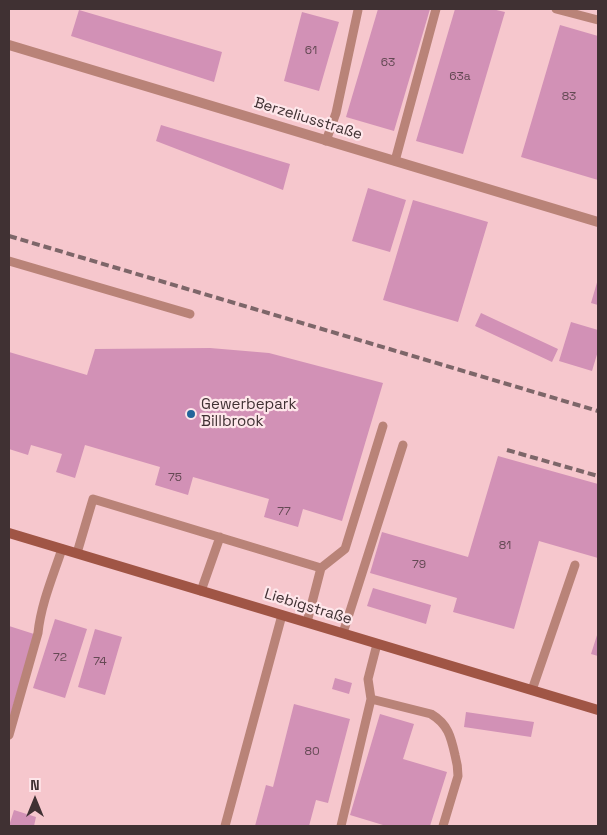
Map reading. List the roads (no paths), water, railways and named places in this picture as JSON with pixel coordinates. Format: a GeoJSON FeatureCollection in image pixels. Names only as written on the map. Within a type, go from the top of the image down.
{"type":"FeatureCollection","features":[{"type":"Feature","properties":{"kind":"main road","name":"Liebigstraße"},"geometry":{"type":"LineString","coordinates":[[9,533],[598,710]]}},
{"type":"Feature","properties":{"kind":"street","name":"Berzeliusstraße"},"geometry":{"type":"LineString","coordinates":[[9,45],[598,222]]}},
{"type":"Feature","properties":{"kind":"lane"},"geometry":{"type":"LineString","coordinates":[[396,161],[436,9]]}},
{"type":"Feature","properties":{"kind":"lane"},"geometry":{"type":"LineString","coordinates":[[556,9],[588,13],[598,20]]}},
{"type":"Feature","properties":{"kind":"lane"},"geometry":{"type":"LineString","coordinates":[[326,141],[336,113],[358,10]]}},
{"type":"Feature","properties":{"kind":"lane"},"geometry":{"type":"LineString","coordinates":[[9,261],[190,314]]}},
{"type":"Feature","properties":{"kind":"lane"},"geometry":{"type":"LineString","coordinates":[[307,622],[321,568],[345,549],[383,426]]}},
{"type":"Feature","properties":{"kind":"lane"},"geometry":{"type":"LineString","coordinates":[[343,633],[403,445]]}},
{"type":"Feature","properties":{"kind":"lane"},"geometry":{"type":"LineString","coordinates":[[76,553],[93,498],[321,568]]}},
{"type":"Feature","properties":{"kind":"lane"},"geometry":{"type":"LineString","coordinates":[[201,591],[220,537]]}},
{"type":"Feature","properties":{"kind":"lane"},"geometry":{"type":"LineString","coordinates":[[9,735],[51,580],[62,549]]}},
{"type":"Feature","properties":{"kind":"lane"},"geometry":{"type":"LineString","coordinates":[[532,690],[574,565]]}},
{"type":"Feature","properties":{"kind":"lane"},"geometry":{"type":"LineString","coordinates":[[225,826],[282,615]]}},
{"type":"Feature","properties":{"kind":"lane"},"geometry":{"type":"LineString","coordinates":[[341,826],[371,698],[368,679],[377,644]]}},
{"type":"Feature","properties":{"kind":"lane"},"geometry":{"type":"LineString","coordinates":[[371,698],[431,714],[438,718],[448,731],[457,764],[458,776],[443,826]]}},
{"type":"Feature","properties":{"kind":"railway"},"geometry":{"type":"LineString","coordinates":[[9,236],[598,411]]}},
{"type":"Feature","properties":{"kind":"railway"},"geometry":{"type":"LineString","coordinates":[[507,450],[598,476]]}},
{"type":"Feature","properties":{"kind":"place","name":"Gewerbepark Billbrook"},"geometry":{"type":"Point","coordinates":[191,414]}}]}
